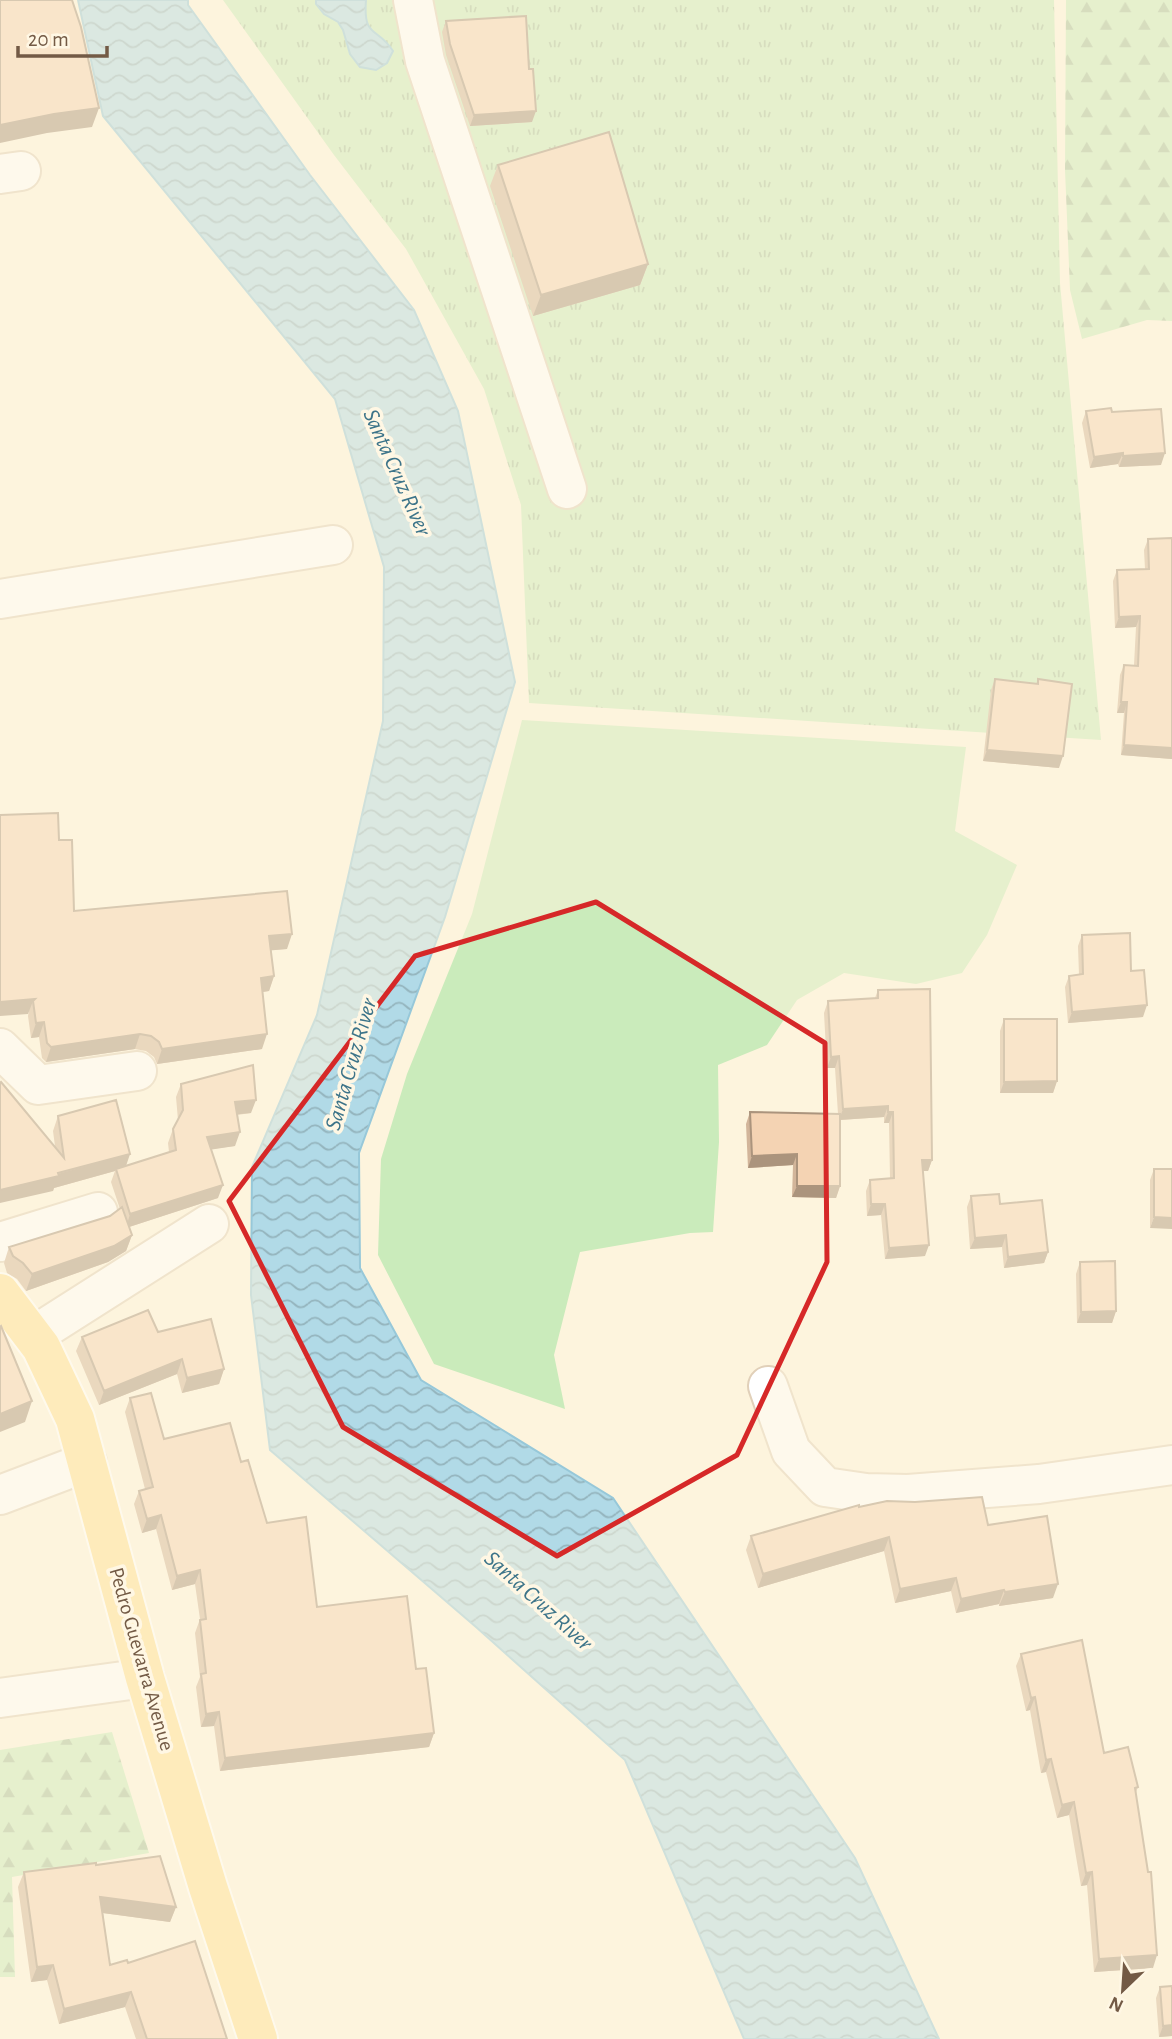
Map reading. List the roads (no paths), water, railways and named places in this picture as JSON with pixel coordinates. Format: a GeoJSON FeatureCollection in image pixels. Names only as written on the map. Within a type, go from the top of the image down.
{"type":"FeatureCollection","features":[{"type":"Feature","properties":{"kind":"main road","name":"Pedro Guevarra Avenue"},"geometry":{"type":"LineString","coordinates":[[0,1293],[41,1347],[75,1419],[145,1678],[208,1887],[258,2039]]}},
{"type":"Feature","properties":{"kind":"street"},"geometry":{"type":"LineString","coordinates":[[413,0],[425,61],[567,488]]}},
{"type":"Feature","properties":{"kind":"street"},"geometry":{"type":"LineString","coordinates":[[0,599],[333,545]]}},
{"type":"Feature","properties":{"kind":"street"},"geometry":{"type":"LineString","coordinates":[[0,1048],[38,1085],[137,1070]]}},
{"type":"Feature","properties":{"kind":"street"},"geometry":{"type":"LineString","coordinates":[[0,1242],[98,1212]]}},
{"type":"Feature","properties":{"kind":"street"},"geometry":{"type":"LineString","coordinates":[[33,1336],[209,1224]]}},
{"type":"Feature","properties":{"kind":"street"},"geometry":{"type":"LineString","coordinates":[[768,1386],[791,1451],[824,1487],[866,1493],[908,1494],[1039,1485],[1172,1465]]}},
{"type":"Feature","properties":{"kind":"street"},"geometry":{"type":"LineString","coordinates":[[0,1495],[87,1462]]}},
{"type":"Feature","properties":{"kind":"street"},"geometry":{"type":"LineString","coordinates":[[0,1698],[145,1678]]}},
{"type":"Feature","properties":{"kind":"water","name":"Santa Cruz River"},"geometry":{"type":"Polygon","coordinates":[[[78,0],[188,0],[188,5],[310,175],[414,310],[458,411],[515,682],[445,917],[359,1153],[360,1268],[421,1380],[613,1498],[855,1858],[939,2039],[744,2039],[625,1760],[476,1627],[270,1450],[251,1295],[252,1167],[317,1015],[383,721],[384,567],[335,399],[103,116],[78,0]]]}},
{"type":"Feature","properties":{"kind":"water"},"geometry":{"type":"Polygon","coordinates":[[[316,0],[366,0],[369,27],[393,51],[387,63],[376,70],[360,67],[350,54],[338,22],[324,14],[316,0]]]}}]}
